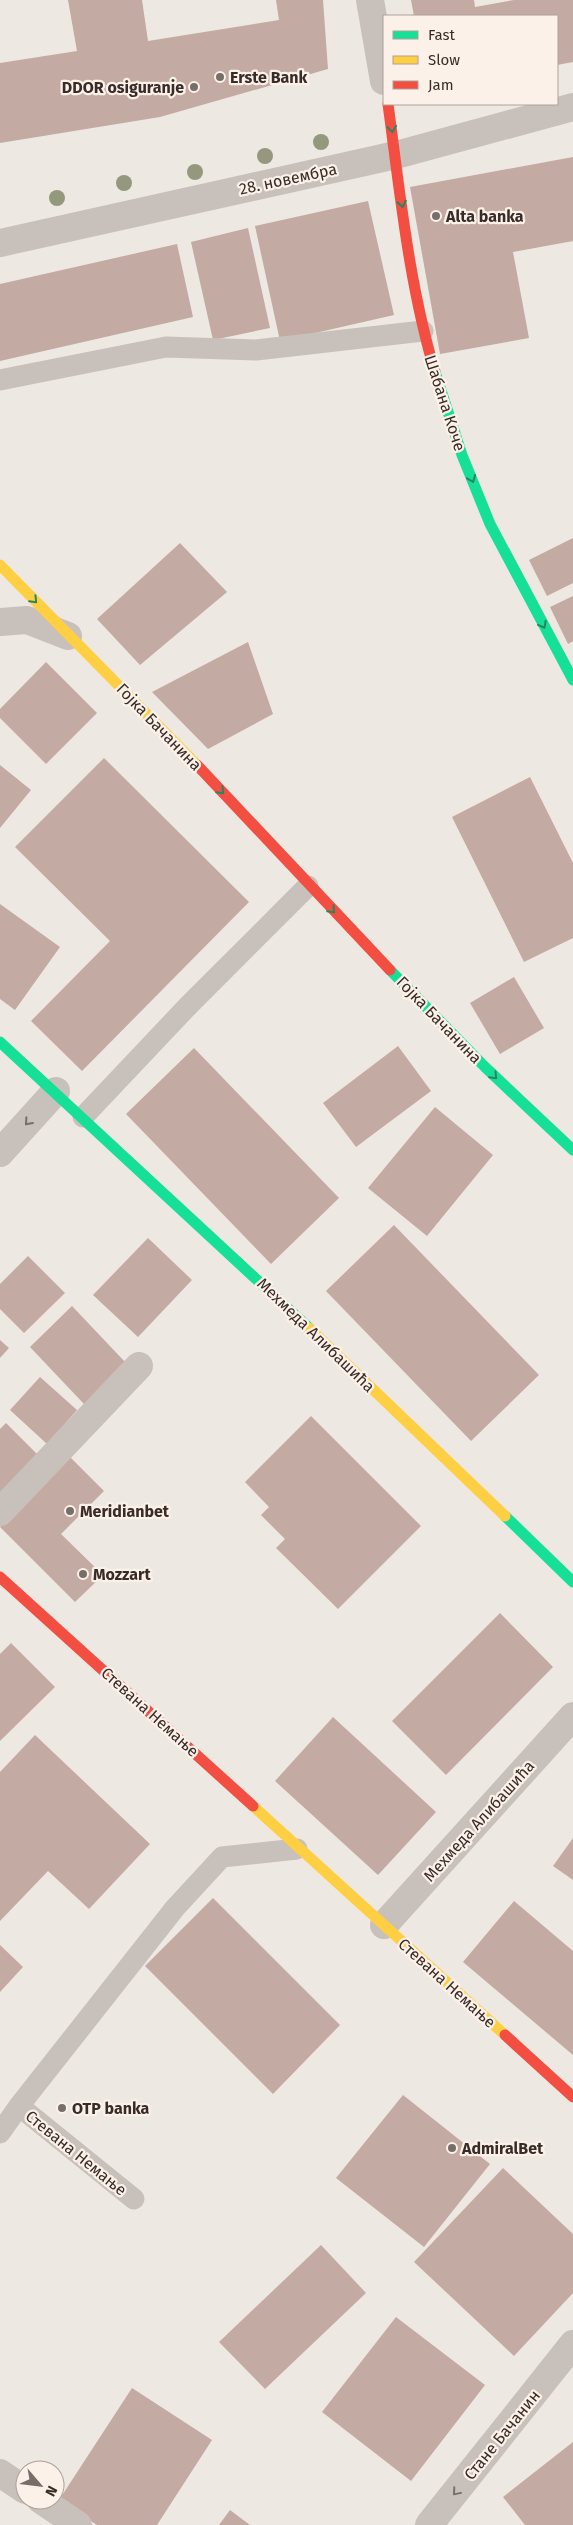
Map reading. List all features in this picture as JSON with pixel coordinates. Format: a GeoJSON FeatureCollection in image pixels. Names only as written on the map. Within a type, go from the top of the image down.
{"type":"FeatureCollection","features":[{"type":"Feature","properties":{"kind":"street"},"geometry":{"type":"LineString","coordinates":[[370,0],[383,75]]}},
{"type":"Feature","properties":{"kind":"street","name":"Шабана Коче"},"geometry":{"type":"LineString","coordinates":[[388,105],[400,194],[423,331],[462,455],[490,524],[573,680]]}},
{"type":"Feature","properties":{"kind":"street","name":"28. новембра"},"geometry":{"type":"LineString","coordinates":[[0,243],[396,155],[573,107]]}},
{"type":"Feature","properties":{"kind":"street","name":"Гојка Бачанина"},"geometry":{"type":"LineString","coordinates":[[0,565],[68,636],[149,715],[308,886],[510,1093],[573,1150]]}},
{"type":"Feature","properties":{"kind":"street","name":"Гојка Бачанина"},"geometry":{"type":"LineString","coordinates":[[0,622],[27,620],[68,636]]}},
{"type":"Feature","properties":{"kind":"street","name":"Мехмеда Алибашића"},"geometry":{"type":"LineString","coordinates":[[0,1042],[56,1091],[281,1301],[573,1582]]}},
{"type":"Feature","properties":{"kind":"street"},"geometry":{"type":"LineString","coordinates":[[0,1153],[56,1091]]}},
{"type":"Feature","properties":{"kind":"street"},"geometry":{"type":"LineString","coordinates":[[0,1512],[139,1366]]}},
{"type":"Feature","properties":{"kind":"street","name":"Стевана Немање"},"geometry":{"type":"LineString","coordinates":[[0,1577],[189,1747],[297,1849],[573,2097]]}},
{"type":"Feature","properties":{"kind":"street","name":"Мехмеда Алибашића"},"geometry":{"type":"LineString","coordinates":[[384,1926],[573,1716]]}},
{"type":"Feature","properties":{"kind":"street","name":"Стане Бачанин"},"geometry":{"type":"LineString","coordinates":[[429,2525],[573,2344]]}},
{"type":"Feature","properties":{"kind":"street"},"geometry":{"type":"LineString","coordinates":[[0,2473],[15,2483]]}},
{"type":"Feature","properties":{"kind":"street"},"geometry":{"type":"LineString","coordinates":[[56,2510],[78,2525]]}},
{"type":"Feature","properties":{"kind":"lane"},"geometry":{"type":"LineString","coordinates":[[0,380],[166,347],[256,350],[423,331]]}},
{"type":"Feature","properties":{"kind":"lane"},"geometry":{"type":"LineString","coordinates":[[84,1117],[188,1007],[308,886]]}},
{"type":"Feature","properties":{"kind":"lane","name":"Стевана Немање"},"geometry":{"type":"LineString","coordinates":[[0,2133],[19,2106],[175,1908],[222,1857],[297,1849]]}},
{"type":"Feature","properties":{"kind":"lane","name":"Стевана Немање"},"geometry":{"type":"LineString","coordinates":[[19,2106],[134,2199]]}},
{"type":"Feature","properties":{"kind":"building"},"geometry":{"type":"Polygon","coordinates":[[[68,0],[142,0],[148,41],[279,20],[276,0],[323,0],[328,69],[160,117],[0,143],[0,63],[77,51],[68,0]]]}},
{"type":"Feature","properties":{"kind":"building"},"geometry":{"type":"Polygon","coordinates":[[[411,0],[474,0],[475,7],[514,0],[573,0],[573,62],[558,65],[558,15],[414,15],[411,0]]]}},
{"type":"Feature","properties":{"kind":"building"},"geometry":{"type":"Polygon","coordinates":[[[573,157],[573,241],[513,252],[529,338],[440,354],[410,187],[573,157]]]}},
{"type":"Feature","properties":{"kind":"building"},"geometry":{"type":"Polygon","coordinates":[[[368,201],[394,315],[280,341],[255,226],[368,201]]]}},
{"type":"Feature","properties":{"kind":"building"},"geometry":{"type":"Polygon","coordinates":[[[248,228],[270,328],[213,340],[191,242],[248,228]]]}},
{"type":"Feature","properties":{"kind":"building"},"geometry":{"type":"Polygon","coordinates":[[[177,244],[193,317],[0,361],[0,284],[177,244]]]}},
{"type":"Feature","properties":{"kind":"building"},"geometry":{"type":"Polygon","coordinates":[[[573,538],[573,583],[547,596],[529,560],[573,538]]]}},
{"type":"Feature","properties":{"kind":"building"},"geometry":{"type":"Polygon","coordinates":[[[180,543],[227,592],[140,665],[97,619],[180,543]]]}},
{"type":"Feature","properties":{"kind":"building"},"geometry":{"type":"Polygon","coordinates":[[[573,596],[573,641],[568,644],[550,607],[573,596]]]}},
{"type":"Feature","properties":{"kind":"building"},"geometry":{"type":"Polygon","coordinates":[[[248,642],[273,714],[208,749],[152,692],[248,642]]]}},
{"type":"Feature","properties":{"kind":"building"},"geometry":{"type":"Polygon","coordinates":[[[46,662],[97,713],[46,764],[0,718],[0,709],[46,662]]]}},
{"type":"Feature","properties":{"kind":"building"},"geometry":{"type":"Polygon","coordinates":[[[104,758],[249,902],[82,1071],[31,1021],[110,941],[15,847],[104,758]]]}},
{"type":"Feature","properties":{"kind":"building"},"geometry":{"type":"Polygon","coordinates":[[[0,765],[31,790],[0,828],[0,765]]]}},
{"type":"Feature","properties":{"kind":"building"},"geometry":{"type":"Polygon","coordinates":[[[530,777],[573,863],[573,938],[524,962],[452,817],[530,777]]]}},
{"type":"Feature","properties":{"kind":"building"},"geometry":{"type":"Polygon","coordinates":[[[0,904],[60,947],[15,1010],[0,999],[0,904]]]}},
{"type":"Feature","properties":{"kind":"building"},"geometry":{"type":"Polygon","coordinates":[[[514,977],[544,1028],[500,1054],[470,1003],[514,977]]]}},
{"type":"Feature","properties":{"kind":"building"},"geometry":{"type":"Polygon","coordinates":[[[398,1046],[431,1091],[356,1147],[323,1103],[398,1046]]]}},
{"type":"Feature","properties":{"kind":"building"},"geometry":{"type":"Polygon","coordinates":[[[194,1048],[339,1198],[271,1264],[126,1114],[194,1048]]]}},
{"type":"Feature","properties":{"kind":"building"},"geometry":{"type":"Polygon","coordinates":[[[435,1107],[493,1155],[427,1236],[368,1188],[435,1107]]]}},
{"type":"Feature","properties":{"kind":"building"},"geometry":{"type":"Polygon","coordinates":[[[394,1225],[539,1375],[471,1441],[326,1291],[394,1225]]]}},
{"type":"Feature","properties":{"kind":"building"},"geometry":{"type":"Polygon","coordinates":[[[148,1238],[192,1280],[138,1337],[93,1295],[148,1238]]]}},
{"type":"Feature","properties":{"kind":"building"},"geometry":{"type":"Polygon","coordinates":[[[28,1256],[65,1293],[24,1333],[0,1309],[0,1284],[28,1256]]]}},
{"type":"Feature","properties":{"kind":"building"},"geometry":{"type":"Polygon","coordinates":[[[72,1306],[126,1363],[84,1404],[30,1347],[72,1306]]]}},
{"type":"Feature","properties":{"kind":"building"},"geometry":{"type":"Polygon","coordinates":[[[0,1340],[9,1348],[0,1358],[0,1340]]]}},
{"type":"Feature","properties":{"kind":"building"},"geometry":{"type":"Polygon","coordinates":[[[40,1377],[77,1410],[47,1444],[10,1410],[40,1377]]]}},
{"type":"Feature","properties":{"kind":"building"},"geometry":{"type":"Polygon","coordinates":[[[311,1416],[421,1526],[338,1609],[276,1548],[285,1539],[261,1515],[269,1507],[245,1482],[311,1416]]]}},
{"type":"Feature","properties":{"kind":"building"},"geometry":{"type":"Polygon","coordinates":[[[6,1423],[39,1456],[0,1497],[0,1429],[6,1423]]]}},
{"type":"Feature","properties":{"kind":"building"},"geometry":{"type":"Polygon","coordinates":[[[69,1456],[104,1491],[61,1534],[103,1575],[75,1602],[0,1527],[69,1456]]]}},
{"type":"Feature","properties":{"kind":"building"},"geometry":{"type":"Polygon","coordinates":[[[500,1613],[553,1667],[446,1775],[392,1721],[500,1613]]]}},
{"type":"Feature","properties":{"kind":"building"},"geometry":{"type":"Polygon","coordinates":[[[11,1643],[55,1687],[0,1741],[0,1654],[11,1643]]]}},
{"type":"Feature","properties":{"kind":"building"},"geometry":{"type":"Polygon","coordinates":[[[333,1717],[436,1812],[378,1875],[275,1781],[333,1717]]]}},
{"type":"Feature","properties":{"kind":"building"},"geometry":{"type":"Polygon","coordinates":[[[35,1735],[150,1844],[89,1909],[48,1871],[0,1921],[0,1772],[35,1735]]]}},
{"type":"Feature","properties":{"kind":"building"},"geometry":{"type":"Polygon","coordinates":[[[573,1838],[573,1880],[553,1866],[573,1838]]]}},
{"type":"Feature","properties":{"kind":"building"},"geometry":{"type":"Polygon","coordinates":[[[213,1898],[340,2025],[273,2094],[145,1966],[213,1898]]]}},
{"type":"Feature","properties":{"kind":"building"},"geometry":{"type":"Polygon","coordinates":[[[514,1901],[573,1951],[573,2055],[463,1962],[514,1901]]]}},
{"type":"Feature","properties":{"kind":"building"},"geometry":{"type":"Polygon","coordinates":[[[0,1945],[23,1967],[0,1992],[0,1945]]]}},
{"type":"Feature","properties":{"kind":"building"},"geometry":{"type":"Polygon","coordinates":[[[403,2095],[490,2164],[424,2247],[336,2178],[403,2095]]]}},
{"type":"Feature","properties":{"kind":"building"},"geometry":{"type":"Polygon","coordinates":[[[503,2168],[573,2234],[573,2293],[514,2356],[414,2262],[503,2168]]]}},
{"type":"Feature","properties":{"kind":"building"},"geometry":{"type":"Polygon","coordinates":[[[321,2245],[366,2293],[265,2389],[219,2342],[321,2245]]]}},
{"type":"Feature","properties":{"kind":"building"},"geometry":{"type":"Polygon","coordinates":[[[396,2317],[485,2385],[411,2481],[322,2412],[396,2317]]]}},
{"type":"Feature","properties":{"kind":"building"},"geometry":{"type":"Polygon","coordinates":[[[132,2388],[212,2440],[157,2525],[97,2525],[65,2504],[65,2491],[132,2388]]]}},
{"type":"Feature","properties":{"kind":"building"},"geometry":{"type":"Polygon","coordinates":[[[573,2442],[573,2525],[525,2525],[503,2497],[573,2442]]]}},
{"type":"Feature","properties":{"kind":"building"},"geometry":{"type":"Polygon","coordinates":[[[230,2510],[250,2525],[219,2525],[230,2510]]]}},
{"type":"Feature","properties":{"kind":"traffic: fast"},"geometry":{"type":"LineString","coordinates":[[435,372],[462,455],[490,524],[573,680]]}},
{"type":"Feature","properties":{"kind":"traffic: fast"},"geometry":{"type":"LineString","coordinates":[[390,970],[485,1067],[573,1150]]}},
{"type":"Feature","properties":{"kind":"traffic: fast"},"geometry":{"type":"LineString","coordinates":[[0,1042],[309,1328]]}},
{"type":"Feature","properties":{"kind":"traffic: fast"},"geometry":{"type":"LineString","coordinates":[[505,1516],[573,1582]]}},
{"type":"Feature","properties":{"kind":"traffic: slow"},"geometry":{"type":"LineString","coordinates":[[0,565],[197,765]]}},
{"type":"Feature","properties":{"kind":"traffic: slow"},"geometry":{"type":"LineString","coordinates":[[309,1328],[505,1516]]}},
{"type":"Feature","properties":{"kind":"traffic: slow"},"geometry":{"type":"LineString","coordinates":[[253,1806],[505,2035]]}},
{"type":"Feature","properties":{"kind":"traffic: jam"},"geometry":{"type":"LineString","coordinates":[[388,105],[412,272],[418,306],[435,372]]}},
{"type":"Feature","properties":{"kind":"traffic: jam"},"geometry":{"type":"LineString","coordinates":[[197,765],[390,970]]}},
{"type":"Feature","properties":{"kind":"traffic: jam"},"geometry":{"type":"LineString","coordinates":[[0,1577],[253,1806]]}},
{"type":"Feature","properties":{"kind":"traffic: jam"},"geometry":{"type":"LineString","coordinates":[[505,2035],[573,2097]]}},
{"type":"Feature","properties":{"kind":"place","name":"Erste Bank"},"geometry":{"type":"Point","coordinates":[220,77]}},
{"type":"Feature","properties":{"kind":"place","name":"DDOR osiguranje"},"geometry":{"type":"Point","coordinates":[194,87]}},
{"type":"Feature","properties":{"kind":"place","name":"Alta banka"},"geometry":{"type":"Point","coordinates":[436,216]}},
{"type":"Feature","properties":{"kind":"place","name":"Meridianbet"},"geometry":{"type":"Point","coordinates":[70,1511]}},
{"type":"Feature","properties":{"kind":"place","name":"Mozzart"},"geometry":{"type":"Point","coordinates":[83,1574]}},
{"type":"Feature","properties":{"kind":"place","name":"OTP banka"},"geometry":{"type":"Point","coordinates":[62,2108]}},
{"type":"Feature","properties":{"kind":"place","name":"AdmiralBet"},"geometry":{"type":"Point","coordinates":[452,2148]}}]}
